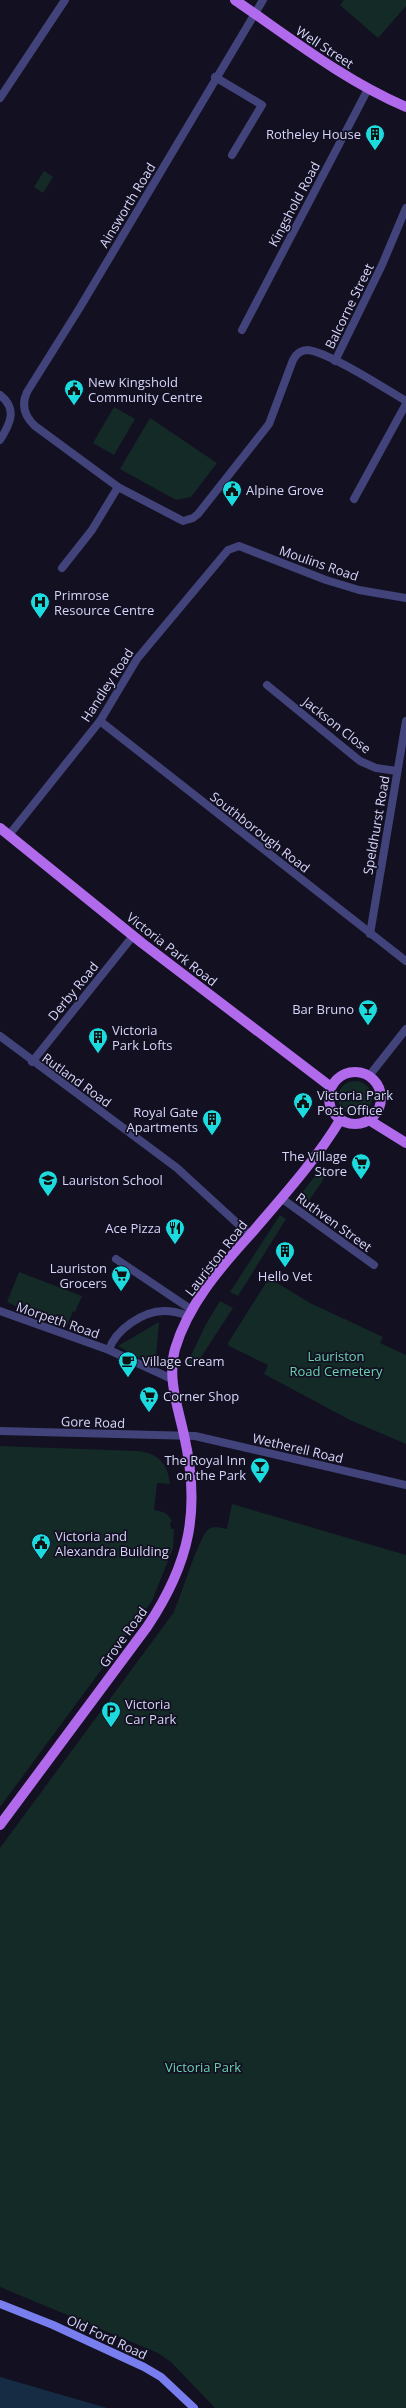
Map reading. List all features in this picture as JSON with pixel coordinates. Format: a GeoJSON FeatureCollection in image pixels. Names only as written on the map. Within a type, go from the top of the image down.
{"type":"FeatureCollection","features":[{"type":"Feature","properties":{"kind":"main road","name":"Well Street"},"geometry":{"type":"LineString","coordinates":[[235,0],[320,61],[368,89],[406,107]]}},
{"type":"Feature","properties":{"kind":"main road","name":"Victoria Park Road"},"geometry":{"type":"LineString","coordinates":[[0,828],[133,936],[304,1068],[331,1087]]}},
{"type":"Feature","properties":{"kind":"main road"},"geometry":{"type":"LineString","coordinates":[[350,1072],[358,1072],[369,1076],[380,1091],[381,1101],[378,1110],[369,1120],[352,1124],[340,1120],[333,1114],[329,1105],[331,1087],[336,1080],[350,1072]]}},
{"type":"Feature","properties":{"kind":"main road","name":"Lauriston Road"},"geometry":{"type":"LineString","coordinates":[[184,1435],[172,1379],[175,1349],[190,1313],[218,1273],[281,1198],[333,1132],[340,1120]]}},
{"type":"Feature","properties":{"kind":"main road"},"geometry":{"type":"LineString","coordinates":[[369,1120],[406,1142]]}},
{"type":"Feature","properties":{"kind":"main road","name":"Grove Road"},"geometry":{"type":"LineString","coordinates":[[0,1825],[147,1627],[172,1587],[182,1557],[193,1505],[184,1435]]}},
{"type":"Feature","properties":{"kind":"main road","name":"Old Ford Road"},"geometry":{"type":"LineString","coordinates":[[0,2304],[54,2325],[161,2376],[194,2408]]}},
{"type":"Feature","properties":{"kind":"street"},"geometry":{"type":"LineString","coordinates":[[0,98],[65,0]]}},
{"type":"Feature","properties":{"kind":"street","name":"Ainsworth Road"},"geometry":{"type":"LineString","coordinates":[[118,487],[35,426],[23,409],[27,392],[79,309],[263,0]]}},
{"type":"Feature","properties":{"kind":"street"},"geometry":{"type":"LineString","coordinates":[[216,77],[262,105],[232,155]]}},
{"type":"Feature","properties":{"kind":"street","name":"Kingshold Road"},"geometry":{"type":"LineString","coordinates":[[242,330],[368,89]]}},
{"type":"Feature","properties":{"kind":"street","name":"Balcorne Street"},"geometry":{"type":"LineString","coordinates":[[406,208],[382,265],[335,361],[406,402]]}},
{"type":"Feature","properties":{"kind":"street"},"geometry":{"type":"LineString","coordinates":[[62,568],[92,530],[118,487],[182,521],[193,518],[198,514],[269,424],[296,355],[308,350],[335,361]]}},
{"type":"Feature","properties":{"kind":"street"},"geometry":{"type":"LineString","coordinates":[[0,395],[8,403],[11,411],[10,424],[0,440]]}},
{"type":"Feature","properties":{"kind":"street"},"geometry":{"type":"LineString","coordinates":[[354,499],[406,402]]}},
{"type":"Feature","properties":{"kind":"street","name":"Moulins Road"},"geometry":{"type":"LineString","coordinates":[[228,550],[238,546],[326,580],[360,590],[406,598]]}},
{"type":"Feature","properties":{"kind":"street","name":"Handley Road"},"geometry":{"type":"LineString","coordinates":[[9,835],[100,721],[137,660],[228,550]]}},
{"type":"Feature","properties":{"kind":"street","name":"Jackson Close"},"geometry":{"type":"LineString","coordinates":[[267,685],[360,761],[376,768],[397,771]]}},
{"type":"Feature","properties":{"kind":"street","name":"Southborough Road"},"geometry":{"type":"LineString","coordinates":[[100,721],[406,961]]}},
{"type":"Feature","properties":{"kind":"street","name":"Speldhurst Road"},"geometry":{"type":"LineString","coordinates":[[370,934],[406,721]]}},
{"type":"Feature","properties":{"kind":"street","name":"Derby Road"},"geometry":{"type":"LineString","coordinates":[[32,1062],[133,936]]}},
{"type":"Feature","properties":{"kind":"street"},"geometry":{"type":"LineString","coordinates":[[369,1076],[406,1029]]}},
{"type":"Feature","properties":{"kind":"street","name":"Rutland Road"},"geometry":{"type":"LineString","coordinates":[[0,1036],[32,1062],[177,1168],[250,1235]]}},
{"type":"Feature","properties":{"kind":"street","name":"Ruthven Street"},"geometry":{"type":"LineString","coordinates":[[281,1198],[374,1265]]}},
{"type":"Feature","properties":{"kind":"street"},"geometry":{"type":"LineString","coordinates":[[116,1259],[190,1313]]}},
{"type":"Feature","properties":{"kind":"street","name":"Morpeth Road"},"geometry":{"type":"LineString","coordinates":[[109,1350],[116,1336],[143,1317],[163,1310],[190,1313]]}},
{"type":"Feature","properties":{"kind":"street","name":"Morpeth Road"},"geometry":{"type":"LineString","coordinates":[[0,1311],[109,1350],[172,1379]]}},
{"type":"Feature","properties":{"kind":"street","name":"Gore Road"},"geometry":{"type":"LineString","coordinates":[[0,1431],[154,1436],[184,1435]]}},
{"type":"Feature","properties":{"kind":"street","name":"Wetherell Road"},"geometry":{"type":"LineString","coordinates":[[184,1435],[406,1485]]}},
{"type":"Feature","properties":{"kind":"green space"},"geometry":{"type":"Polygon","coordinates":[[[344,0],[406,0],[406,6],[378,38],[340,5],[344,0]]]}},
{"type":"Feature","properties":{"kind":"green space"},"geometry":{"type":"Polygon","coordinates":[[[44,171],[53,177],[43,193],[34,187],[44,171]]]}},
{"type":"Feature","properties":{"kind":"green space"},"geometry":{"type":"Polygon","coordinates":[[[114,407],[135,419],[114,455],[93,443],[114,407]]]}},
{"type":"Feature","properties":{"kind":"green space"},"geometry":{"type":"Polygon","coordinates":[[[150,418],[217,463],[191,497],[176,500],[120,469],[150,418]]]}},
{"type":"Feature","properties":{"kind":"green space"},"geometry":{"type":"Polygon","coordinates":[[[358,1081],[367,1086],[371,1091],[371,1105],[367,1110],[362,1114],[352,1115],[348,1114],[339,1105],[338,1095],[339,1091],[348,1082],[358,1081]]]}},
{"type":"Feature","properties":{"kind":"green space"},"geometry":{"type":"Polygon","coordinates":[[[318,1172],[325,1177],[306,1203],[298,1198],[318,1172]]]}},
{"type":"Feature","properties":{"kind":"green space"},"geometry":{"type":"Polygon","coordinates":[[[280,1215],[286,1219],[238,1296],[230,1292],[280,1215]]]}},
{"type":"Feature","properties":{"kind":"green space"},"geometry":{"type":"Polygon","coordinates":[[[19,1272],[82,1296],[75,1312],[73,1311],[67,1326],[29,1313],[7,1302],[19,1272]]]}},
{"type":"Feature","properties":{"kind":"green space","name":"Lauriston Road Cemetery"},"geometry":{"type":"Polygon","coordinates":[[[269,1278],[310,1303],[383,1337],[380,1343],[406,1355],[406,1444],[350,1420],[264,1374],[268,1365],[229,1346],[228,1343],[269,1278]]]}},
{"type":"Feature","properties":{"kind":"green space"},"geometry":{"type":"Polygon","coordinates":[[[220,1301],[233,1308],[194,1368],[189,1365],[189,1360],[205,1326],[220,1301]]]}},
{"type":"Feature","properties":{"kind":"green space"},"geometry":{"type":"Polygon","coordinates":[[[159,1322],[155,1367],[118,1346],[159,1322]]]}},
{"type":"Feature","properties":{"kind":"green space"},"geometry":{"type":"Polygon","coordinates":[[[0,1446],[138,1451],[151,1454],[164,1465],[170,1484],[157,1483],[154,1510],[167,1514],[172,1522],[170,1522],[171,1529],[174,1529],[173,1548],[152,1601],[0,1807],[0,1446]]]}},
{"type":"Feature","properties":{"kind":"green space","name":"Victoria Park"},"geometry":{"type":"Polygon","coordinates":[[[232,1504],[406,1555],[406,2408],[215,2408],[171,2362],[158,2353],[0,2287],[0,1848],[174,1612],[200,1542],[209,1529],[218,1527],[227,1529],[232,1504]]]}},
{"type":"Feature","properties":{"kind":"water"},"geometry":{"type":"Polygon","coordinates":[[[0,2377],[107,2408],[0,2408],[0,2377]]]}},
{"type":"Feature","properties":{"kind":"place","name":"Rotheley House"},"geometry":{"type":"Point","coordinates":[375,151]}},
{"type":"Feature","properties":{"kind":"place","name":"New Kingshold Community Centre"},"geometry":{"type":"Point","coordinates":[74,406]}},
{"type":"Feature","properties":{"kind":"place","name":"Alpine Grove"},"geometry":{"type":"Point","coordinates":[232,507]}},
{"type":"Feature","properties":{"kind":"place","name":"Primrose Resource Centre"},"geometry":{"type":"Point","coordinates":[40,619]}},
{"type":"Feature","properties":{"kind":"place","name":"Bar Bruno"},"geometry":{"type":"Point","coordinates":[368,1026]}},
{"type":"Feature","properties":{"kind":"place","name":"Victoria Park Lofts"},"geometry":{"type":"Point","coordinates":[98,1054]}},
{"type":"Feature","properties":{"kind":"place","name":"Victoria Park Post Office"},"geometry":{"type":"Point","coordinates":[303,1119]}},
{"type":"Feature","properties":{"kind":"place","name":"Royal Gate Apartments"},"geometry":{"type":"Point","coordinates":[212,1136]}},
{"type":"Feature","properties":{"kind":"place","name":"The Village Store"},"geometry":{"type":"Point","coordinates":[361,1180]}},
{"type":"Feature","properties":{"kind":"place","name":"Lauriston School"},"geometry":{"type":"Point","coordinates":[48,1197]}},
{"type":"Feature","properties":{"kind":"place","name":"Ace Pizza"},"geometry":{"type":"Point","coordinates":[175,1245]}},
{"type":"Feature","properties":{"kind":"place","name":"Hello Vet"},"geometry":{"type":"Point","coordinates":[285,1268]}},
{"type":"Feature","properties":{"kind":"place","name":"Lauriston Grocers"},"geometry":{"type":"Point","coordinates":[121,1292]}},
{"type":"Feature","properties":{"kind":"place","name":"Village Cream"},"geometry":{"type":"Point","coordinates":[128,1378]}},
{"type":"Feature","properties":{"kind":"place","name":"Corner Shop"},"geometry":{"type":"Point","coordinates":[149,1413]}},
{"type":"Feature","properties":{"kind":"place","name":"The Royal Inn on the Park"},"geometry":{"type":"Point","coordinates":[260,1484]}},
{"type":"Feature","properties":{"kind":"place","name":"Victoria and Alexandra Building"},"geometry":{"type":"Point","coordinates":[41,1560]}},
{"type":"Feature","properties":{"kind":"place","name":"Victoria Car Park"},"geometry":{"type":"Point","coordinates":[111,1728]}}]}
